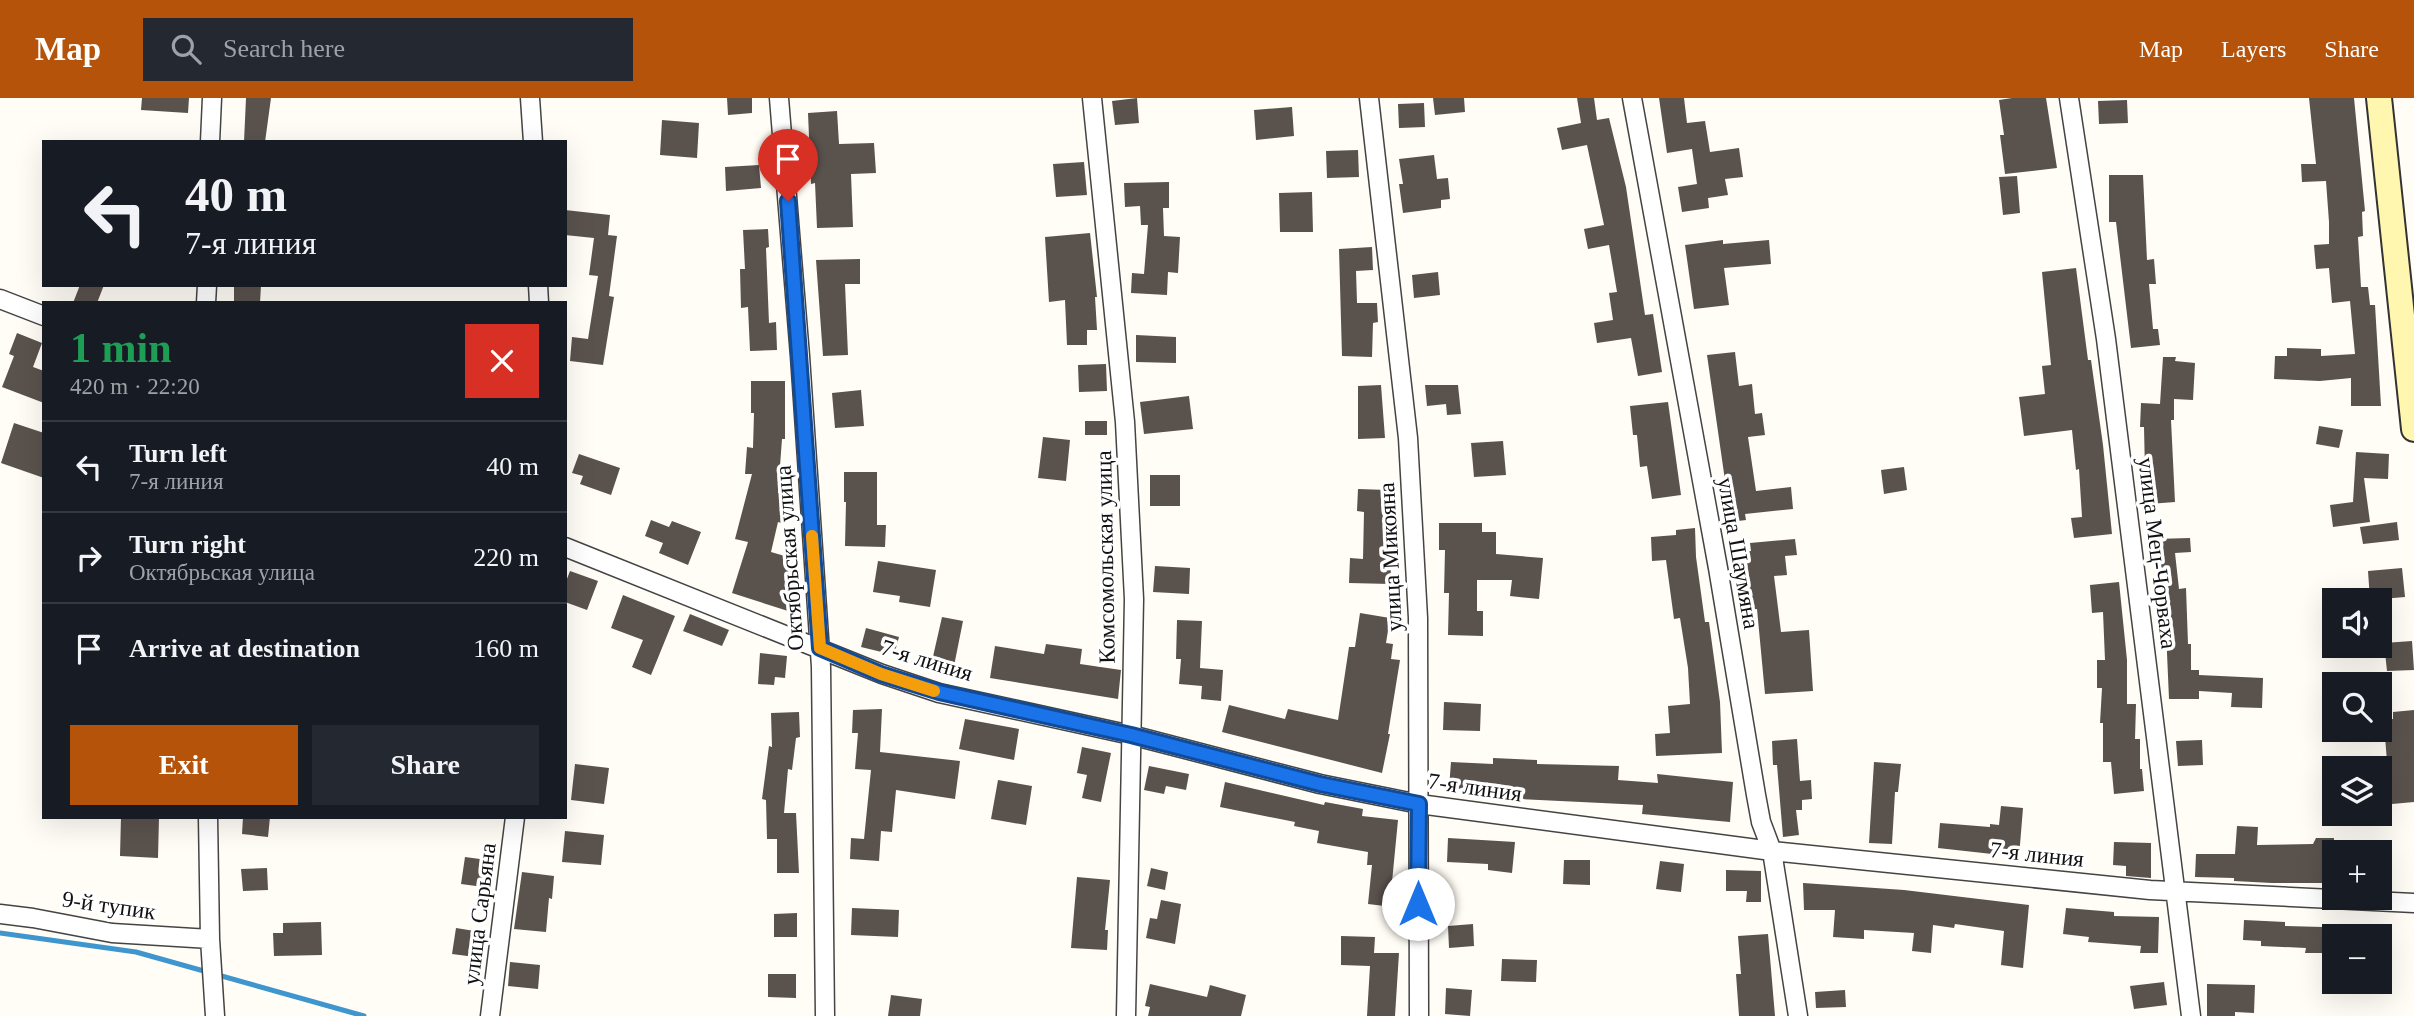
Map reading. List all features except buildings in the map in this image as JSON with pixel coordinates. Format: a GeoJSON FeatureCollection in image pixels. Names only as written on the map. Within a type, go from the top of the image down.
{"type":"FeatureCollection","features":[{"type":"Feature","properties":{"kind":"street"},"geometry":{"type":"LineString","coordinates":[[210,140],[212,98]]}},
{"type":"Feature","properties":{"kind":"street"},"geometry":{"type":"LineString","coordinates":[[530,98],[533,140]]}},
{"type":"Feature","properties":{"kind":"street","name":"Октябрьская улица"},"geometry":{"type":"LineString","coordinates":[[779,98],[820,648],[825,1016]]}},
{"type":"Feature","properties":{"kind":"street","name":"Комсомольская улица"},"geometry":{"type":"LineString","coordinates":[[1092,98],[1125,422],[1134,599],[1126,1016]]}},
{"type":"Feature","properties":{"kind":"street","name":"улица Микояна"},"geometry":{"type":"LineString","coordinates":[[1369,98],[1408,438],[1418,618],[1419,1016]]}},
{"type":"Feature","properties":{"kind":"street","name":"улица Шаумяна"},"geometry":{"type":"LineString","coordinates":[[1632,98],[1756,795],[1772,851],[1798,1016]]}},
{"type":"Feature","properties":{"kind":"street","name":"улица Мец-Чорваха"},"geometry":{"type":"LineString","coordinates":[[2069,98],[2106,339],[2191,1016]]}},
{"type":"Feature","properties":{"kind":"street"},"geometry":{"type":"LineString","coordinates":[[2379,98],[2414,429]]}},
{"type":"Feature","properties":{"kind":"street"},"geometry":{"type":"LineString","coordinates":[[1,305],[42,315]]}},
{"type":"Feature","properties":{"kind":"street","name":"7-я линия"},"geometry":{"type":"LineString","coordinates":[[567,549],[881,674],[939,692],[1131,735],[1320,784],[1419,804],[1772,851],[2174,891],[2414,902]]}},
{"type":"Feature","properties":{"kind":"street"},"geometry":{"type":"LineString","coordinates":[[208,819],[215,1016]]}},
{"type":"Feature","properties":{"kind":"street","name":"улица Сарьяна"},"geometry":{"type":"LineString","coordinates":[[490,1016],[515,819]]}},
{"type":"Feature","properties":{"kind":"street","name":"9-й тупик"},"geometry":{"type":"LineString","coordinates":[[0,914],[112,933],[211,939]]}},
{"type":"Feature","properties":{"kind":"waterway"},"geometry":{"type":"LineString","coordinates":[[0,933],[136,952],[364,1016]]}},
{"type":"Feature","properties":{"kind":"slow traffic"},"geometry":{"type":"LineString","coordinates":[[812,536],[820,648],[881,674],[934,691]]}},
{"type":"Feature","properties":{"kind":"route"},"geometry":{"type":"LineString","coordinates":[[788,201],[820,648],[881,674],[939,692],[1131,735],[1320,784],[1419,804],[1418,904]]}}]}
